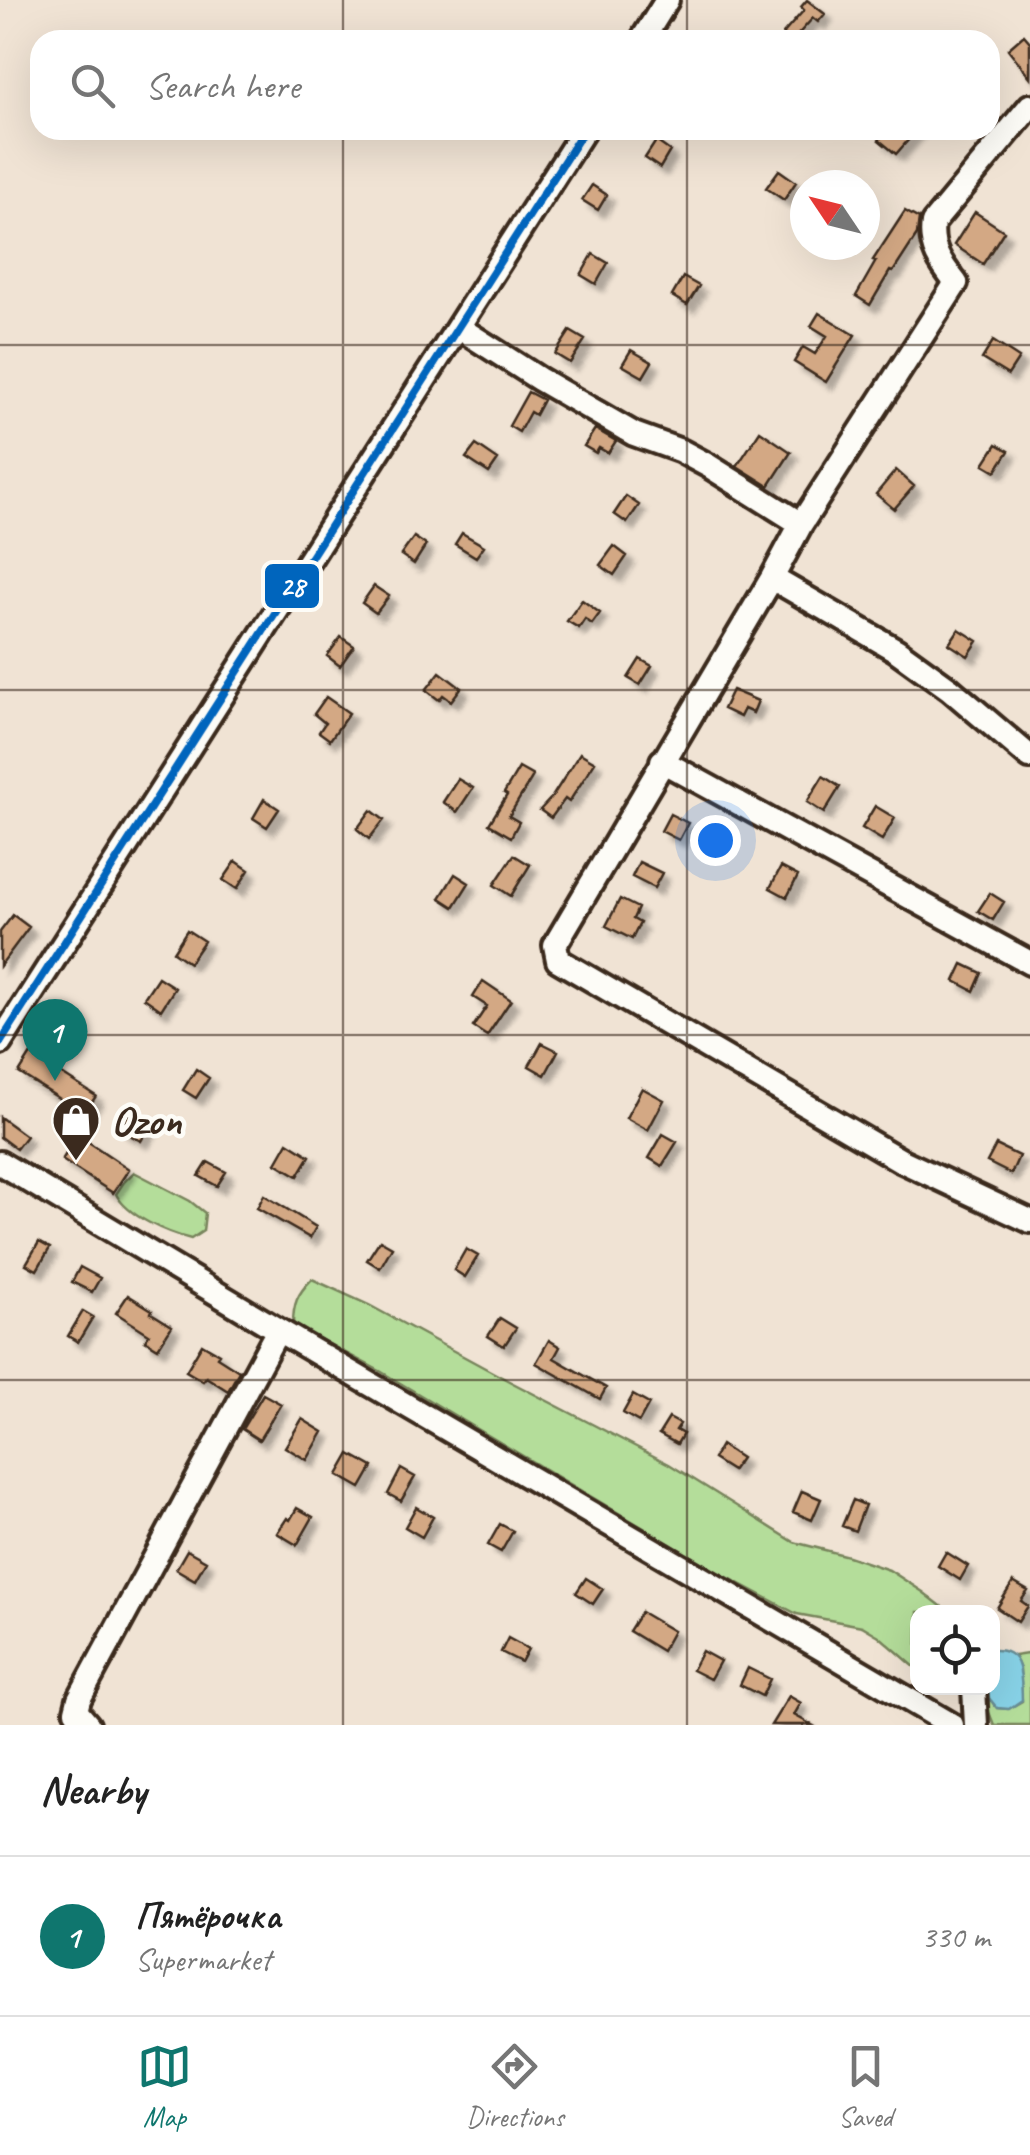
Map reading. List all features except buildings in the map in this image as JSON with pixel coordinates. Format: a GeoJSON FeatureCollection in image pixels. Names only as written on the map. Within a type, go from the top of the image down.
{"type":"FeatureCollection","features":[{"type":"Feature","properties":{"kind":"street"},"geometry":{"type":"LineString","coordinates":[[648,30],[667,0]]}},
{"type":"Feature","properties":{"kind":"street"},"geometry":{"type":"LineString","coordinates":[[1030,106],[933,223],[931,237],[939,262],[956,283],[801,524],[554,945],[558,960],[900,1160],[1030,1221]]}},
{"type":"Feature","properties":{"kind":"street"},"geometry":{"type":"LineString","coordinates":[[0,1043],[578,140]]}},
{"type":"Feature","properties":{"kind":"street"},"geometry":{"type":"LineString","coordinates":[[458,328],[618,425],[709,466],[801,524]]}},
{"type":"Feature","properties":{"kind":"street"},"geometry":{"type":"LineString","coordinates":[[772,578],[896,650],[950,689],[1030,757]]}},
{"type":"Feature","properties":{"kind":"street"},"geometry":{"type":"LineString","coordinates":[[662,761],[1030,963]]}},
{"type":"Feature","properties":{"kind":"street"},"geometry":{"type":"LineString","coordinates":[[0,1163],[952,1725]]}},
{"type":"Feature","properties":{"kind":"street"},"geometry":{"type":"LineString","coordinates":[[88,1725],[76,1711],[79,1699],[278,1330]]}},
{"type":"Feature","properties":{"kind":"street"},"geometry":{"type":"LineString","coordinates":[[974,1695],[976,1725]]}},
{"type":"Feature","properties":{"kind":"green space"},"geometry":{"type":"Polygon","coordinates":[[[134,1172],[205,1213],[203,1231],[191,1239],[129,1209],[116,1194],[134,1172]]]}},
{"type":"Feature","properties":{"kind":"green space"},"geometry":{"type":"Polygon","coordinates":[[[312,1279],[369,1305],[669,1464],[794,1542],[889,1570],[940,1605],[910,1605],[910,1663],[862,1626],[797,1614],[716,1571],[380,1371],[293,1325],[297,1300],[312,1279]]]}},
{"type":"Feature","properties":{"kind":"green space"},"geometry":{"type":"Polygon","coordinates":[[[1027,1654],[1030,1725],[994,1725],[987,1707],[989,1698],[997,1708],[1008,1709],[1022,1701],[1020,1669],[1014,1656],[1027,1654]]]}},
{"type":"Feature","properties":{"kind":"water"},"geometry":{"type":"Polygon","coordinates":[[[1000,1651],[1003,1651],[1016,1659],[1019,1666],[1022,1700],[1009,1709],[997,1708],[989,1698],[1000,1695],[1000,1651]]]}},
{"type":"Feature","properties":{"kind":"transit line","name":"28"},"geometry":{"type":"LineString","coordinates":[[0,1043],[578,140]]}},
{"type":"Feature","properties":{"kind":"place","name":"Пятёрочка"},"geometry":{"type":"Point","coordinates":[55,1081]}},
{"type":"Feature","properties":{"kind":"place","name":"Ozon"},"geometry":{"type":"Point","coordinates":[76,1162]}}]}
